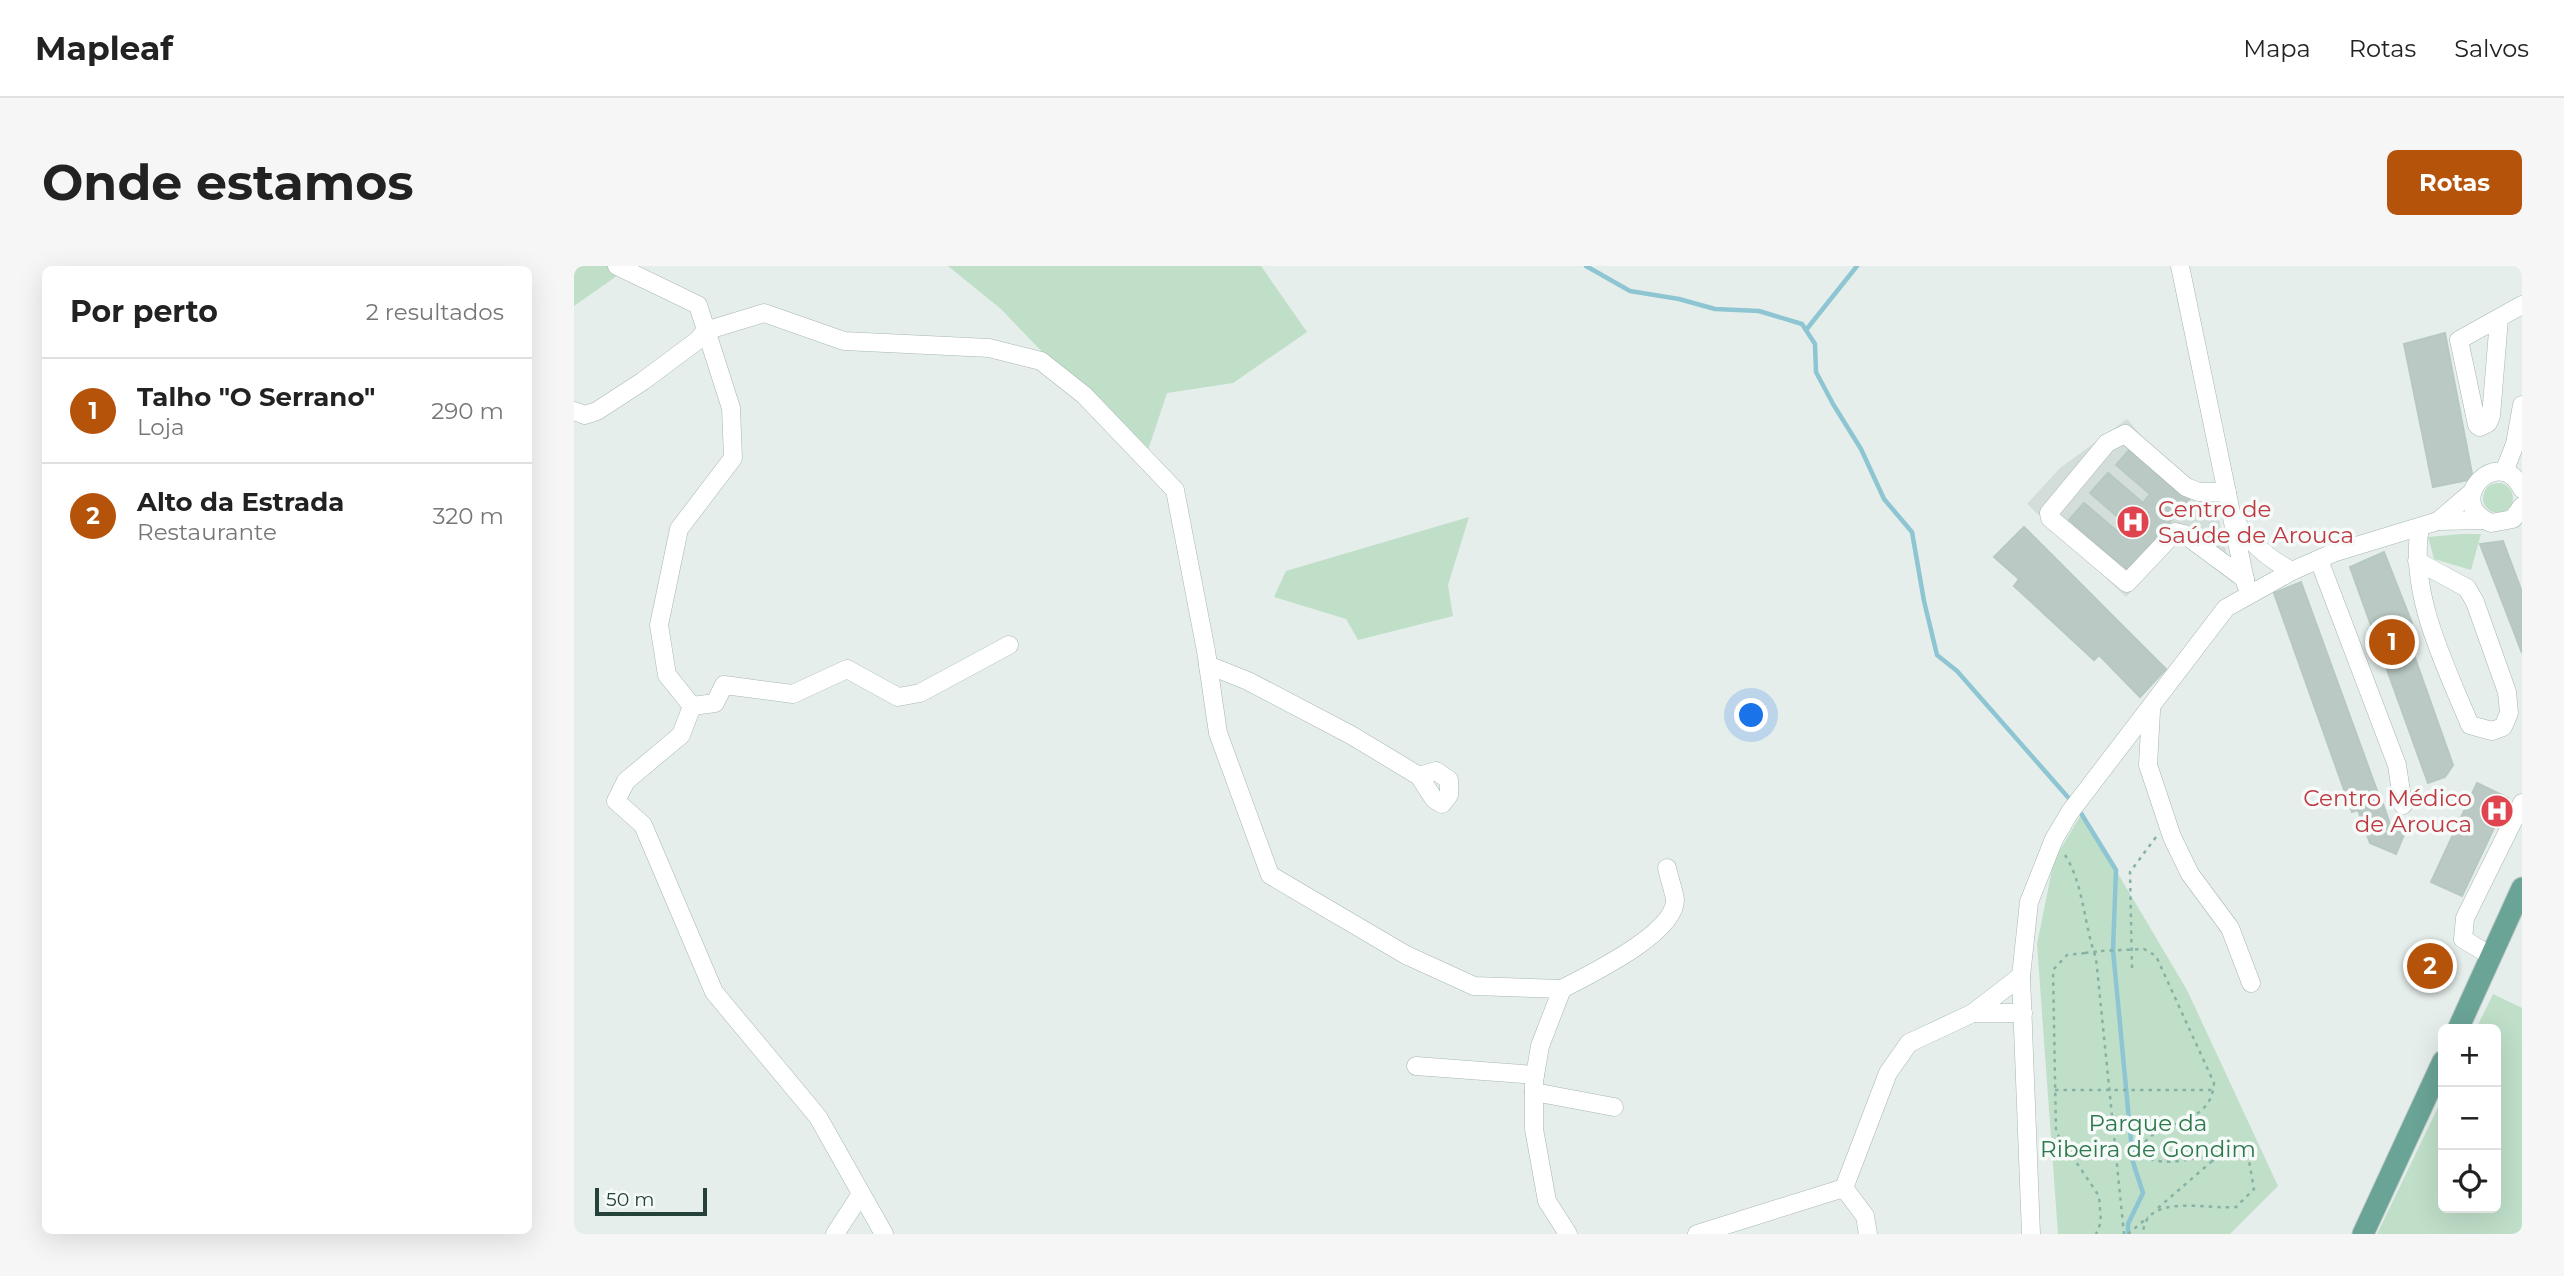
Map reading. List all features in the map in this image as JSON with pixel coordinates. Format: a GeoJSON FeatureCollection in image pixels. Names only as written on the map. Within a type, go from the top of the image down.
{"type":"FeatureCollection","features":[{"type":"Feature","properties":{"kind":"main road"},"geometry":{"type":"LineString","coordinates":[[2460,1024],[2522,888]]}},
{"type":"Feature","properties":{"kind":"main road"},"geometry":{"type":"LineString","coordinates":[[2364,1234],[2438,1072]]}},
{"type":"Feature","properties":{"kind":"street"},"geometry":{"type":"LineString","coordinates":[[617,266],[621,271],[698,305],[731,408],[733,458],[679,529],[659,625],[667,675],[692,706]]}},
{"type":"Feature","properties":{"kind":"street"},"geometry":{"type":"LineString","coordinates":[[2180,266],[2246,587]]}},
{"type":"Feature","properties":{"kind":"street"},"geometry":{"type":"LineString","coordinates":[[2499,319],[2491,416],[2488,423],[2480,427],[2477,425],[2459,340],[2522,305]]}},
{"type":"Feature","properties":{"kind":"street"},"geometry":{"type":"LineString","coordinates":[[574,411],[586,415],[597,411],[643,381],[698,340],[705,331],[764,313],[844,341],[989,348],[1041,361],[1084,395],[1175,490],[1208,665],[1217,733],[1270,875],[1406,955],[1474,986],[1562,989],[1624,954],[1651,935],[1669,916],[1675,901],[1667,868]]}},
{"type":"Feature","properties":{"kind":"street"},"geometry":{"type":"LineString","coordinates":[[2504,472],[2515,444],[2522,405]]}},
{"type":"Feature","properties":{"kind":"street"},"geometry":{"type":"LineString","coordinates":[[2227,492],[2199,492],[2186,487],[2125,434],[2118,434],[2107,443],[2049,513],[2050,518],[2127,583],[2175,533],[2184,534],[2246,587]]}},
{"type":"Feature","properties":{"kind":"street"},"geometry":{"type":"LineString","coordinates":[[2031,1234],[2021,976],[2029,902],[2054,839],[2075,806],[2151,711],[2226,608],[2246,587],[2319,560],[2413,541],[2472,492],[2481,478],[2488,473],[2504,472],[2513,476],[2522,489]]}},
{"type":"Feature","properties":{"kind":"street"},"geometry":{"type":"LineString","coordinates":[[2472,492],[2474,508],[2484,520]]}},
{"type":"Feature","properties":{"kind":"street"},"geometry":{"type":"LineString","coordinates":[[2438,521],[2484,520],[2499,524],[2519,515]]}},
{"type":"Feature","properties":{"kind":"street"},"geometry":{"type":"LineString","coordinates":[[2232,516],[2253,545],[2270,560],[2292,571]]}},
{"type":"Feature","properties":{"kind":"street"},"geometry":{"type":"LineString","coordinates":[[2413,541],[2467,588],[2475,603],[2507,692],[2509,713],[2502,727],[2492,731],[2470,725],[2418,588],[2413,541]]}},
{"type":"Feature","properties":{"kind":"street"},"geometry":{"type":"LineString","coordinates":[[2319,560],[2397,765],[2403,805]]}},
{"type":"Feature","properties":{"kind":"street"},"geometry":{"type":"LineString","coordinates":[[692,706],[715,703],[724,685],[793,694],[847,669],[898,696],[920,693],[1009,645]]}},
{"type":"Feature","properties":{"kind":"street"},"geometry":{"type":"LineString","coordinates":[[1208,665],[1248,681],[1312,714],[1419,776]]}},
{"type":"Feature","properties":{"kind":"street"},"geometry":{"type":"LineString","coordinates":[[692,706],[681,734],[626,781],[616,801],[643,825],[714,992],[818,1117],[884,1234]]}},
{"type":"Feature","properties":{"kind":"street"},"geometry":{"type":"LineString","coordinates":[[2151,711],[2148,765],[2166,819],[2190,874],[2230,928],[2251,984]]}},
{"type":"Feature","properties":{"kind":"street"},"geometry":{"type":"LineString","coordinates":[[2491,956],[2463,939],[2462,932],[2465,918],[2522,803]]}},
{"type":"Feature","properties":{"kind":"street"},"geometry":{"type":"LineString","coordinates":[[1844,1188],[1888,1073],[1909,1044],[1973,1013],[2021,976]]}},
{"type":"Feature","properties":{"kind":"street"},"geometry":{"type":"LineString","coordinates":[[1562,989],[1540,1046],[1534,1084],[1534,1129],[1547,1201],[1568,1234]]}},
{"type":"Feature","properties":{"kind":"street"},"geometry":{"type":"LineString","coordinates":[[1973,1013],[2023,1013]]}},
{"type":"Feature","properties":{"kind":"street"},"geometry":{"type":"LineString","coordinates":[[1416,1066],[1534,1084],[1615,1107]]}},
{"type":"Feature","properties":{"kind":"street"},"geometry":{"type":"LineString","coordinates":[[1697,1234],[1844,1188]]}},
{"type":"Feature","properties":{"kind":"street"},"geometry":{"type":"LineString","coordinates":[[1844,1188],[1865,1216],[1868,1234]]}},
{"type":"Feature","properties":{"kind":"street"},"geometry":{"type":"LineString","coordinates":[[835,1234],[861,1194]]}},
{"type":"Feature","properties":{"kind":"path"},"geometry":{"type":"LineString","coordinates":[[2132,968],[2130,872],[2144,857],[2166,819]]}},
{"type":"Feature","properties":{"kind":"path"},"geometry":{"type":"LineString","coordinates":[[2054,839],[2068,860],[2096,958],[2126,1234],[2225,1150]]}},
{"type":"Feature","properties":{"kind":"path"},"geometry":{"type":"LineString","coordinates":[[2096,1234],[2101,1222],[2099,1196],[2060,1142],[2056,1132],[2053,970],[2067,955],[2131,948],[2144,949],[2156,956],[2214,1083],[2214,1090],[2207,1105],[2195,1115],[2146,1138],[2142,1147],[2145,1157],[2155,1162],[2236,1153],[2249,1161],[2254,1189],[2247,1200],[2236,1207],[2162,1208],[2150,1216],[2143,1234]]}},
{"type":"Feature","properties":{"kind":"path"},"geometry":{"type":"LineString","coordinates":[[2055,1090],[2214,1090]]}},
{"type":"Feature","properties":{"kind":"shaded area","name":"Centro de Saúde de Arouca"},"geometry":{"type":"Polygon","coordinates":[[[2127,419],[2172,472],[2212,487],[2233,583],[2178,540],[2126,597],[2027,504],[2060,468],[2127,419]]]}},
{"type":"Feature","properties":{"kind":"green space"},"geometry":{"type":"Polygon","coordinates":[[[574,266],[631,266],[574,306],[574,266]]]}},
{"type":"Feature","properties":{"kind":"green space"},"geometry":{"type":"Polygon","coordinates":[[[948,266],[1261,266],[1307,332],[1233,383],[1167,393],[1145,459],[1001,309],[948,266]]]}},
{"type":"Feature","properties":{"kind":"green space"},"geometry":{"type":"Polygon","coordinates":[[[2498,483],[2509,487],[2513,498],[2509,509],[2498,513],[2487,509],[2483,498],[2487,487],[2498,483]]]}},
{"type":"Feature","properties":{"kind":"green space"},"geometry":{"type":"Polygon","coordinates":[[[1469,517],[1448,585],[1453,616],[1358,640],[1346,619],[1274,597],[1286,571],[1469,517]]]}},
{"type":"Feature","properties":{"kind":"green space"},"geometry":{"type":"Polygon","coordinates":[[[2481,534],[2471,570],[2434,559],[2428,537],[2481,534]]]}},
{"type":"Feature","properties":{"kind":"green space","name":"Parque da Ribeira de Gondim"},"geometry":{"type":"Polygon","coordinates":[[[2082,813],[2187,990],[2278,1186],[2230,1234],[2058,1234],[2037,944],[2054,860],[2082,813]]]}},
{"type":"Feature","properties":{"kind":"green space"},"geometry":{"type":"Polygon","coordinates":[[[2493,994],[2522,1008],[2522,1234],[2377,1234],[2438,1107],[2438,1213],[2501,1213],[2501,1024],[2478,1024],[2493,994]]]}},
{"type":"Feature","properties":{"kind":"building"},"geometry":{"type":"Polygon","coordinates":[[[2445,333],[2473,479],[2433,487],[2404,344],[2445,333]]]}},
{"type":"Feature","properties":{"kind":"building","name":"Centro de Saúde de Arouca"},"geometry":{"type":"Polygon","coordinates":[[[2131,448],[2190,498],[2128,571],[2069,520],[2084,503],[2118,532],[2126,524],[2090,493],[2108,473],[2143,503],[2150,494],[2116,465],[2131,448]]]}},
{"type":"Feature","properties":{"kind":"building"},"geometry":{"type":"Polygon","coordinates":[[[2024,527],[2166,669],[2140,697],[2099,655],[2094,660],[2014,586],[2019,579],[1994,557],[2024,527]]]}},
{"type":"Feature","properties":{"kind":"building"},"geometry":{"type":"Polygon","coordinates":[[[2503,541],[2522,592],[2522,653],[2480,544],[2503,541]]]}},
{"type":"Feature","properties":{"kind":"building"},"geometry":{"type":"Polygon","coordinates":[[[2384,552],[2412,623],[2404,627],[2453,765],[2445,777],[2428,783],[2350,567],[2384,552]]]}},
{"type":"Feature","properties":{"kind":"building"},"geometry":{"type":"Polygon","coordinates":[[[2301,582],[2379,796],[2372,798],[2376,806],[2383,804],[2390,824],[2406,830],[2396,854],[2370,843],[2358,810],[2352,812],[2274,593],[2301,582]]]}},
{"type":"Feature","properties":{"kind":"building"},"geometry":{"type":"Polygon","coordinates":[[[2477,783],[2508,798],[2462,896],[2431,882],[2477,783]]]}},
{"type":"Feature","properties":{"kind":"waterway"},"geometry":{"type":"LineString","coordinates":[[1586,266],[1630,291],[1679,299],[1715,309],[1759,311],[1802,324],[1815,344],[1816,372],[1861,449],[1884,499],[1912,532],[1937,655],[1957,671],[2073,803]]}},
{"type":"Feature","properties":{"kind":"waterway"},"geometry":{"type":"LineString","coordinates":[[1806,330],[1857,266]]}},
{"type":"Feature","properties":{"kind":"waterway"},"geometry":{"type":"LineString","coordinates":[[2079,810],[2116,870],[2113,950],[2133,1162],[2143,1193],[2128,1224],[2128,1234]]}},
{"type":"Feature","properties":{"kind":"place","name":"Centro de Saúde de Arouca"},"geometry":{"type":"Point","coordinates":[2133,522]}},
{"type":"Feature","properties":{"kind":"place","name":"Talho \"O Serrano\""},"geometry":{"type":"Point","coordinates":[2392,642]}},
{"type":"Feature","properties":{"kind":"place","name":"Centro Médico de Arouca"},"geometry":{"type":"Point","coordinates":[2497,811]}},
{"type":"Feature","properties":{"kind":"place","name":"Alto da Estrada"},"geometry":{"type":"Point","coordinates":[2430,966]}}]}
